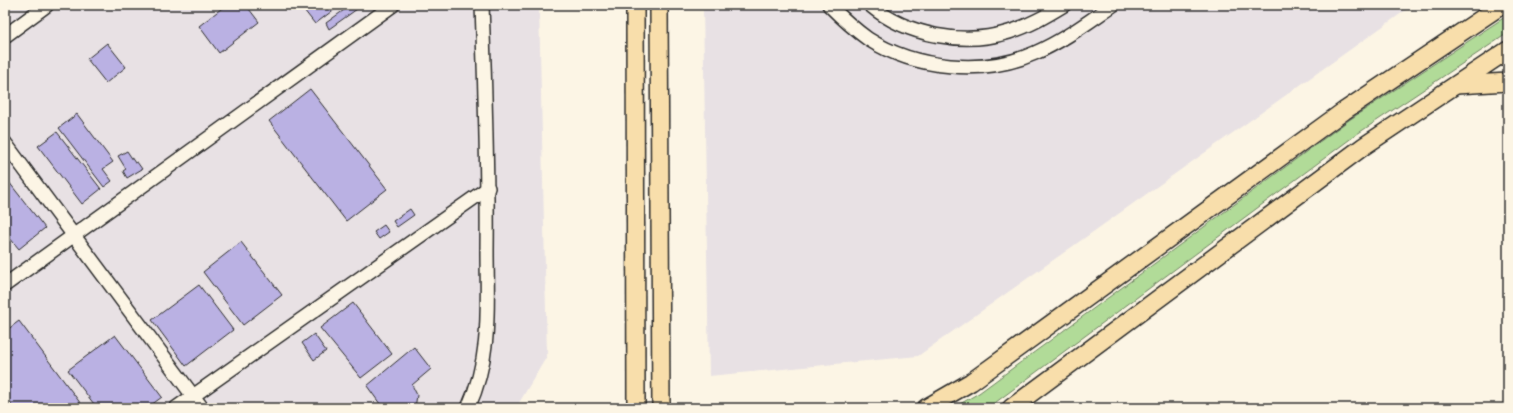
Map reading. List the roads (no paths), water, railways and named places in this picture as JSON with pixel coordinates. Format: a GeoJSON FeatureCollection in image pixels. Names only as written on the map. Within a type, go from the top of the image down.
{"type":"FeatureCollection","features":[{"type":"Feature","properties":{"kind":"main road"},"geometry":{"type":"LineString","coordinates":[[635,5],[636,408]]}},
{"type":"Feature","properties":{"kind":"main road"},"geometry":{"type":"LineString","coordinates":[[659,5],[661,407]]}},
{"type":"Feature","properties":{"kind":"main road"},"geometry":{"type":"LineString","coordinates":[[926,408],[971,382],[1344,111],[1502,5]]}},
{"type":"Feature","properties":{"kind":"main road"},"geometry":{"type":"LineString","coordinates":[[1011,408],[1364,146],[1508,50]]}},
{"type":"Feature","properties":{"kind":"main road"},"geometry":{"type":"LineString","coordinates":[[1456,85],[1508,82]]}},
{"type":"Feature","properties":{"kind":"street"},"geometry":{"type":"LineString","coordinates":[[5,36],[48,5]]}},
{"type":"Feature","properties":{"kind":"street"},"geometry":{"type":"LineString","coordinates":[[5,285],[393,5]]}},
{"type":"Feature","properties":{"kind":"street"},"geometry":{"type":"LineString","coordinates":[[468,408],[478,382],[486,345],[488,188],[482,5]]}},
{"type":"Feature","properties":{"kind":"street"},"geometry":{"type":"LineString","coordinates":[[829,5],[846,22],[869,39],[894,52],[928,62],[950,66],[978,66],[1007,62],[1034,54],[1059,41],[1113,5]]}},
{"type":"Feature","properties":{"kind":"street"},"geometry":{"type":"LineString","coordinates":[[870,5],[894,21],[916,30],[938,36],[962,38],[985,37],[1008,32],[1030,24],[1064,5]]}},
{"type":"Feature","properties":{"kind":"street"},"geometry":{"type":"LineString","coordinates":[[5,143],[202,408]]}},
{"type":"Feature","properties":{"kind":"street"},"geometry":{"type":"LineString","coordinates":[[176,408],[488,188]]}}]}
